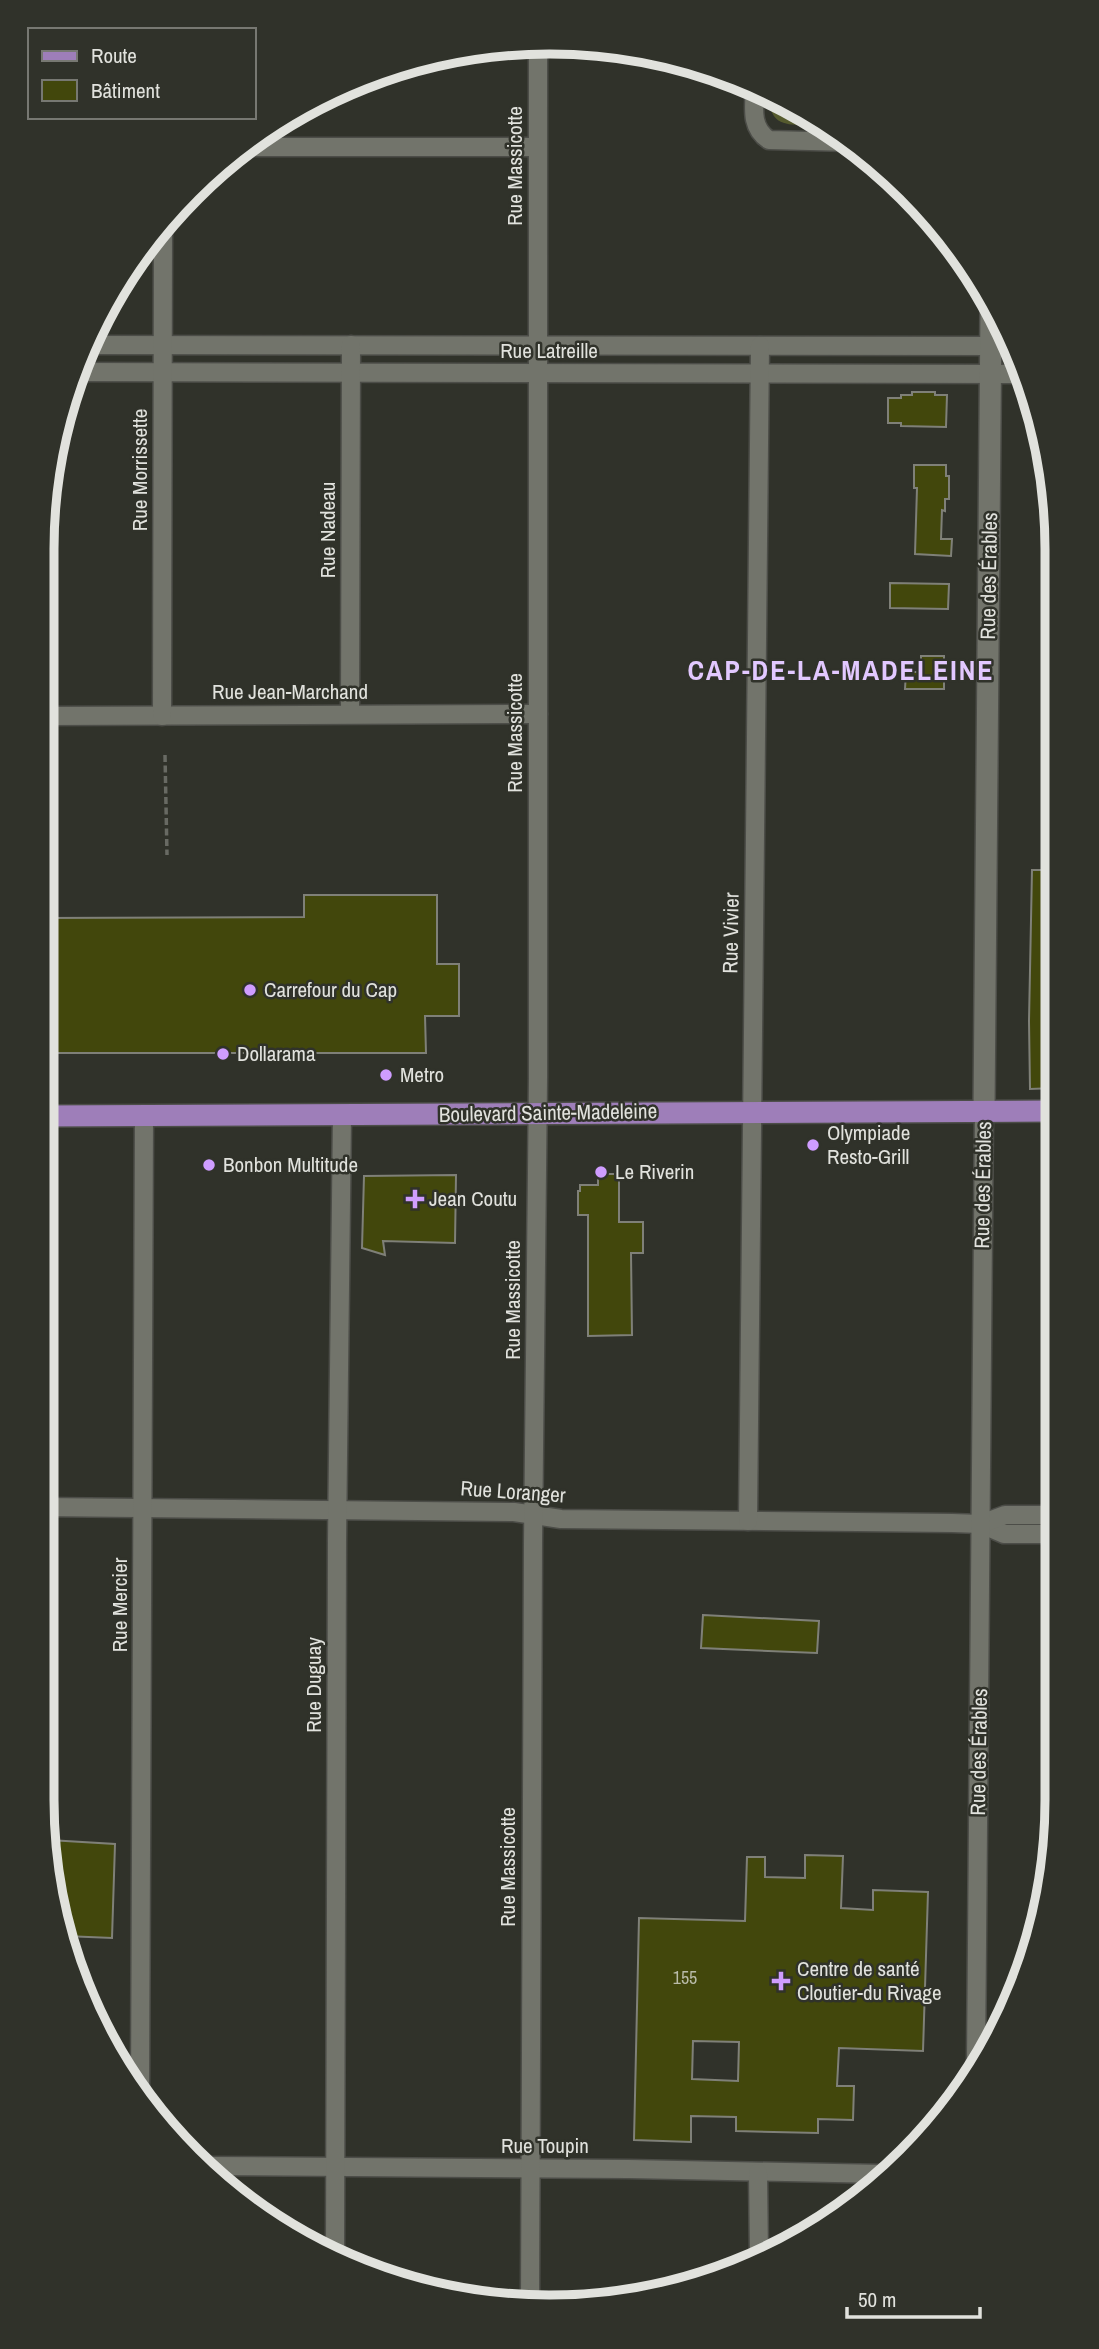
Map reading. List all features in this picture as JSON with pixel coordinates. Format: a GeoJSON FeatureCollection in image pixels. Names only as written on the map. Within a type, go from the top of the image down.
{"type":"FeatureCollection","features":[{"type":"Feature","properties":{"kind":"main road","name":"Boulevard Sainte-Madeleine"},"geometry":{"type":"LineString","coordinates":[[54,1116],[1045,1111]]}},
{"type":"Feature","properties":{"kind":"street","name":"Rue Massicotte"},"geometry":{"type":"LineString","coordinates":[[530,2294],[533,1514],[538,1114],[538,54]]}},
{"type":"Feature","properties":{"kind":"street"},"geometry":{"type":"LineString","coordinates":[[755,99],[755,123],[760,133],[769,140],[830,142]]}},
{"type":"Feature","properties":{"kind":"street"},"geometry":{"type":"LineString","coordinates":[[262,147],[537,147]]}},
{"type":"Feature","properties":{"kind":"street","name":"Rue Morrissette"},"geometry":{"type":"LineString","coordinates":[[162,716],[163,240]]}},
{"type":"Feature","properties":{"kind":"street","name":"Rue des Érables"},"geometry":{"type":"LineString","coordinates":[[976,2050],[991,324]]}},
{"type":"Feature","properties":{"kind":"street","name":"Rue Latreille"},"geometry":{"type":"LineString","coordinates":[[98,345],[1001,346]]}},
{"type":"Feature","properties":{"kind":"street","name":"Rue Nadeau"},"geometry":{"type":"LineString","coordinates":[[350,714],[351,345]]}},
{"type":"Feature","properties":{"kind":"street","name":"Rue Vivier"},"geometry":{"type":"LineString","coordinates":[[748,1521],[760,346]]}},
{"type":"Feature","properties":{"kind":"street","name":"Rue Latreille"},"geometry":{"type":"LineString","coordinates":[[88,372],[1012,374]]}},
{"type":"Feature","properties":{"kind":"street","name":"Rue Jean-Marchand"},"geometry":{"type":"LineString","coordinates":[[54,716],[538,714]]}},
{"type":"Feature","properties":{"kind":"street","name":"Rue Mercier"},"geometry":{"type":"LineString","coordinates":[[140,2078],[144,1115]]}},
{"type":"Feature","properties":{"kind":"street","name":"Rue Duguay"},"geometry":{"type":"LineString","coordinates":[[335,2246],[342,1116]]}},
{"type":"Feature","properties":{"kind":"street","name":"Rue Loranger"},"geometry":{"type":"LineString","coordinates":[[54,1507],[514,1512],[561,1519],[981,1524],[1005,1515],[1045,1515]]}},
{"type":"Feature","properties":{"kind":"street","name":"Rue Loranger"},"geometry":{"type":"LineString","coordinates":[[981,1524],[1004,1534],[1045,1534]]}},
{"type":"Feature","properties":{"kind":"street","name":"Rue Toupin"},"geometry":{"type":"LineString","coordinates":[[217,2166],[874,2174]]}},
{"type":"Feature","properties":{"kind":"street"},"geometry":{"type":"LineString","coordinates":[[758,2173],[759,2248]]}},
{"type":"Feature","properties":{"kind":"path"},"geometry":{"type":"LineString","coordinates":[[165,755],[167,855]]}},
{"type":"Feature","properties":{"kind":"green space"},"geometry":{"type":"Polygon","coordinates":[[[770,107],[804,125],[792,125],[778,120],[770,107]]]}},
{"type":"Feature","properties":{"kind":"building"},"geometry":{"type":"Polygon","coordinates":[[[912,392],[947,395],[946,427],[888,423],[888,398],[901,398],[901,395],[912,395],[912,392]]]}},
{"type":"Feature","properties":{"kind":"building"},"geometry":{"type":"Polygon","coordinates":[[[914,465],[946,465],[949,499],[945,499],[945,511],[942,510],[941,539],[952,539],[951,556],[915,554],[917,488],[914,488],[914,465]]]}},
{"type":"Feature","properties":{"kind":"building"},"geometry":{"type":"Polygon","coordinates":[[[890,583],[949,584],[948,609],[890,608],[890,583]]]}},
{"type":"Feature","properties":{"kind":"building"},"geometry":{"type":"Polygon","coordinates":[[[921,656],[944,656],[944,689],[905,689],[906,672],[921,672],[921,656]]]}},
{"type":"Feature","properties":{"kind":"building"},"geometry":{"type":"Polygon","coordinates":[[[1032,870],[1045,870],[1045,1088],[1030,1089],[1032,870]]]}},
{"type":"Feature","properties":{"kind":"building","name":"Carrefour du Cap"},"geometry":{"type":"Polygon","coordinates":[[[304,895],[437,895],[437,964],[459,964],[459,1016],[425,1016],[426,1053],[54,1053],[54,918],[304,917],[304,895]]]}},
{"type":"Feature","properties":{"kind":"building"},"geometry":{"type":"Polygon","coordinates":[[[598,1174],[619,1174],[619,1222],[643,1222],[643,1253],[631,1253],[632,1335],[588,1336],[588,1215],[578,1215],[578,1191],[580,1185],[598,1185],[598,1174]]]}},
{"type":"Feature","properties":{"kind":"building"},"geometry":{"type":"Polygon","coordinates":[[[456,1175],[455,1243],[383,1241],[385,1255],[362,1248],[364,1176],[456,1175]]]}},
{"type":"Feature","properties":{"kind":"building"},"geometry":{"type":"Polygon","coordinates":[[[703,1615],[819,1621],[817,1653],[701,1648],[703,1615]]]}},
{"type":"Feature","properties":{"kind":"building"},"geometry":{"type":"Polygon","coordinates":[[[56,1840],[115,1844],[112,1938],[74,1936],[58,1864],[56,1840]]]}},
{"type":"Feature","properties":{"kind":"building","name":"Centre de santé Cloutier-du Rivage"},"geometry":{"type":"Polygon","coordinates":[[[805,1855],[843,1856],[841,1908],[873,1910],[873,1890],[928,1892],[923,2051],[839,2048],[837,2086],[854,2086],[853,2120],[818,2119],[818,2133],[736,2131],[736,2117],[691,2116],[691,2142],[634,2140],[639,1918],[745,1921],[747,1857],[765,1857],[765,1877],[805,1878],[805,1855]],[[693,2041],[692,2079],[738,2081],[739,2042],[693,2041]]]}},
{"type":"Feature","properties":{"kind":"place","name":"Carrefour du Cap"},"geometry":{"type":"Point","coordinates":[250,990]}},
{"type":"Feature","properties":{"kind":"place","name":"Dollarama"},"geometry":{"type":"Point","coordinates":[223,1054]}},
{"type":"Feature","properties":{"kind":"place","name":"Metro"},"geometry":{"type":"Point","coordinates":[386,1075]}},
{"type":"Feature","properties":{"kind":"place","name":"Olympiade Resto-Grill"},"geometry":{"type":"Point","coordinates":[813,1145]}},
{"type":"Feature","properties":{"kind":"place","name":"Bonbon Multitude"},"geometry":{"type":"Point","coordinates":[209,1165]}},
{"type":"Feature","properties":{"kind":"place","name":"Le Riverin"},"geometry":{"type":"Point","coordinates":[601,1172]}},
{"type":"Feature","properties":{"kind":"place","name":"Jean Coutu"},"geometry":{"type":"Point","coordinates":[415,1199]}},
{"type":"Feature","properties":{"kind":"place","name":"Centre de santé Cloutier-du Rivage"},"geometry":{"type":"Point","coordinates":[781,1981]}},
{"type":"Feature","properties":{"kind":"district","name":"CAP-DE-LA-MADELEINE"},"geometry":{"type":"Point","coordinates":[841,670]}}]}
